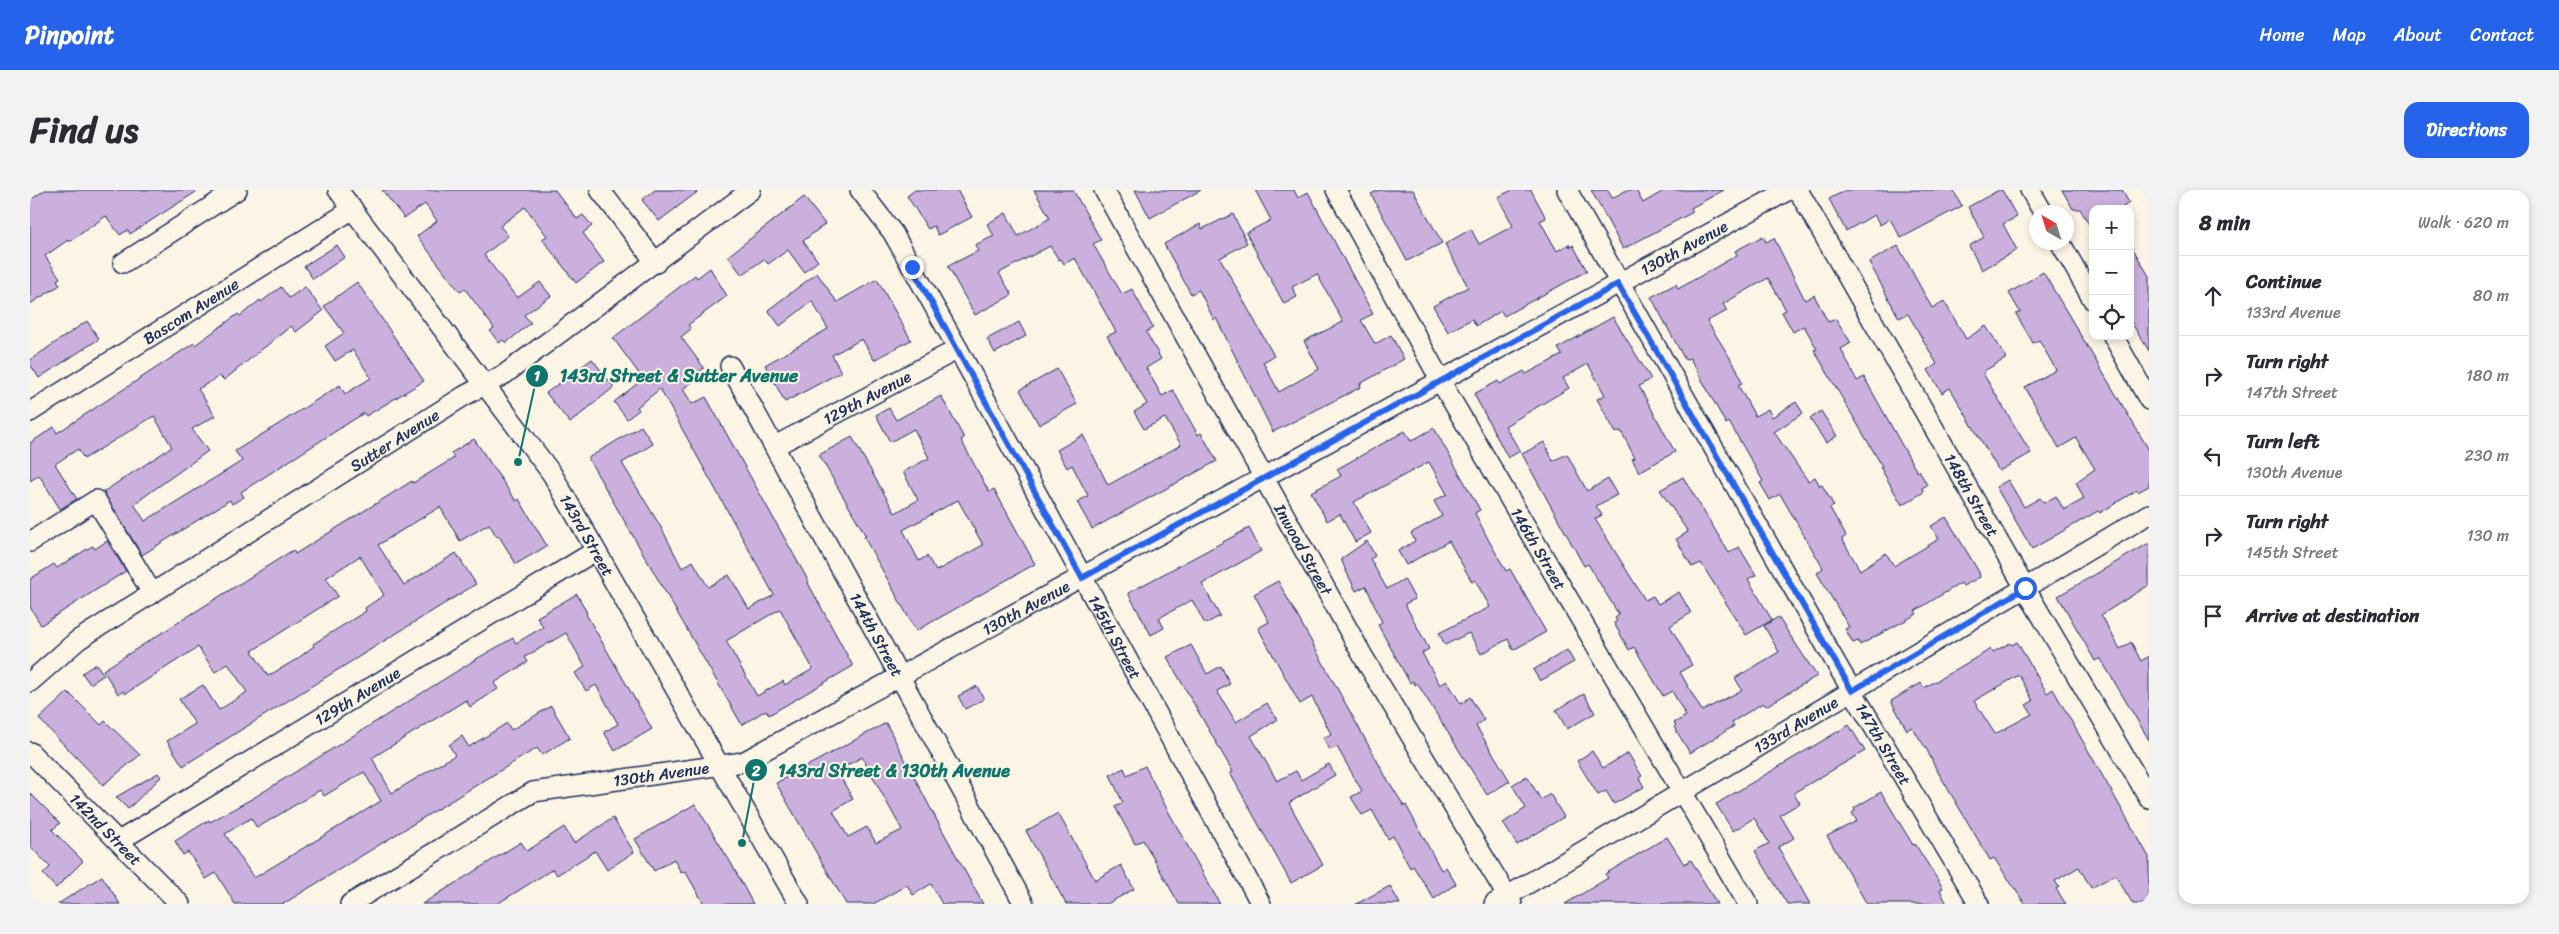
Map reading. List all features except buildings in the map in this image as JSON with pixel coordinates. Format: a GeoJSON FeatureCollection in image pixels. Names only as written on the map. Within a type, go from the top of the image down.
{"type":"FeatureCollection","features":[{"type":"Feature","properties":{"kind":"street"},"geometry":{"type":"LineString","coordinates":[[123,263],[237,190]]}},
{"type":"Feature","properties":{"kind":"street","name":"143rd Street"},"geometry":{"type":"LineString","coordinates":[[338,190],[552,474],[799,904]]}},
{"type":"Feature","properties":{"kind":"street"},"geometry":{"type":"LineString","coordinates":[[600,190],[656,262]]}},
{"type":"Feature","properties":{"kind":"street","name":"Sutter Avenue"},"geometry":{"type":"LineString","coordinates":[[30,682],[78,640],[485,384],[505,374],[751,190]]}},
{"type":"Feature","properties":{"kind":"street","name":"145th Street"},"geometry":{"type":"LineString","coordinates":[[860,190],[893,233],[1261,904]]}},
{"type":"Feature","properties":{"kind":"street","name":"Inwood Street"},"geometry":{"type":"LineString","coordinates":[[1104,190],[1263,479],[1505,901]]}},
{"type":"Feature","properties":{"kind":"street","name":"146th Street"},"geometry":{"type":"LineString","coordinates":[[1336,190],[1440,381],[1748,904]]}},
{"type":"Feature","properties":{"kind":"street","name":"147th Street"},"geometry":{"type":"LineString","coordinates":[[1567,190],[1618,284],[1852,691],[1979,904]]}},
{"type":"Feature","properties":{"kind":"street","name":"130th Avenue"},"geometry":{"type":"LineString","coordinates":[[350,904],[533,792],[721,767],[742,762],[1082,578],[1789,190]]}},
{"type":"Feature","properties":{"kind":"street","name":"148th Street"},"geometry":{"type":"LineString","coordinates":[[1798,190],[2025,588],[2149,798]]}},
{"type":"Feature","properties":{"kind":"street"},"geometry":{"type":"LineString","coordinates":[[2030,190],[2039,205]]}},
{"type":"Feature","properties":{"kind":"street","name":"Bascom Avenue"},"geometry":{"type":"LineString","coordinates":[[30,412],[353,209]]}},
{"type":"Feature","properties":{"kind":"street"},"geometry":{"type":"LineString","coordinates":[[2065,250],[2090,295]]}},
{"type":"Feature","properties":{"kind":"street"},"geometry":{"type":"LineString","coordinates":[[2115,340],[2149,400]]}},
{"type":"Feature","properties":{"kind":"street","name":"129th Avenue"},"geometry":{"type":"LineString","coordinates":[[775,446],[958,349]]}},
{"type":"Feature","properties":{"kind":"street","name":"144th Street"},"geometry":{"type":"LineString","coordinates":[[730,366],[1024,904]]}},
{"type":"Feature","properties":{"kind":"street"},"geometry":{"type":"LineString","coordinates":[[30,542],[96,500],[152,593]]}},
{"type":"Feature","properties":{"kind":"street","name":"133rd Avenue"},"geometry":{"type":"LineString","coordinates":[[1505,901],[1682,792],[2149,514]]}},
{"type":"Feature","properties":{"kind":"street","name":"129th Avenue"},"geometry":{"type":"LineString","coordinates":[[118,840],[595,551]]}},
{"type":"Feature","properties":{"kind":"street","name":"142nd Street"},"geometry":{"type":"LineString","coordinates":[[30,752],[180,904]]}},
{"type":"Feature","properties":{"kind":"place","name":"143rd Street & Sutter Avenue"},"geometry":{"type":"Point","coordinates":[518,462]}},
{"type":"Feature","properties":{"kind":"place","name":"143rd Street & 130th Avenue"},"geometry":{"type":"Point","coordinates":[742,843]}},
{"type":"Feature","properties":{"kind":"route"},"geometry":{"type":"LineString","coordinates":[[912,267],[1082,578],[1618,284],[1852,691],[2025,588]]}}]}
